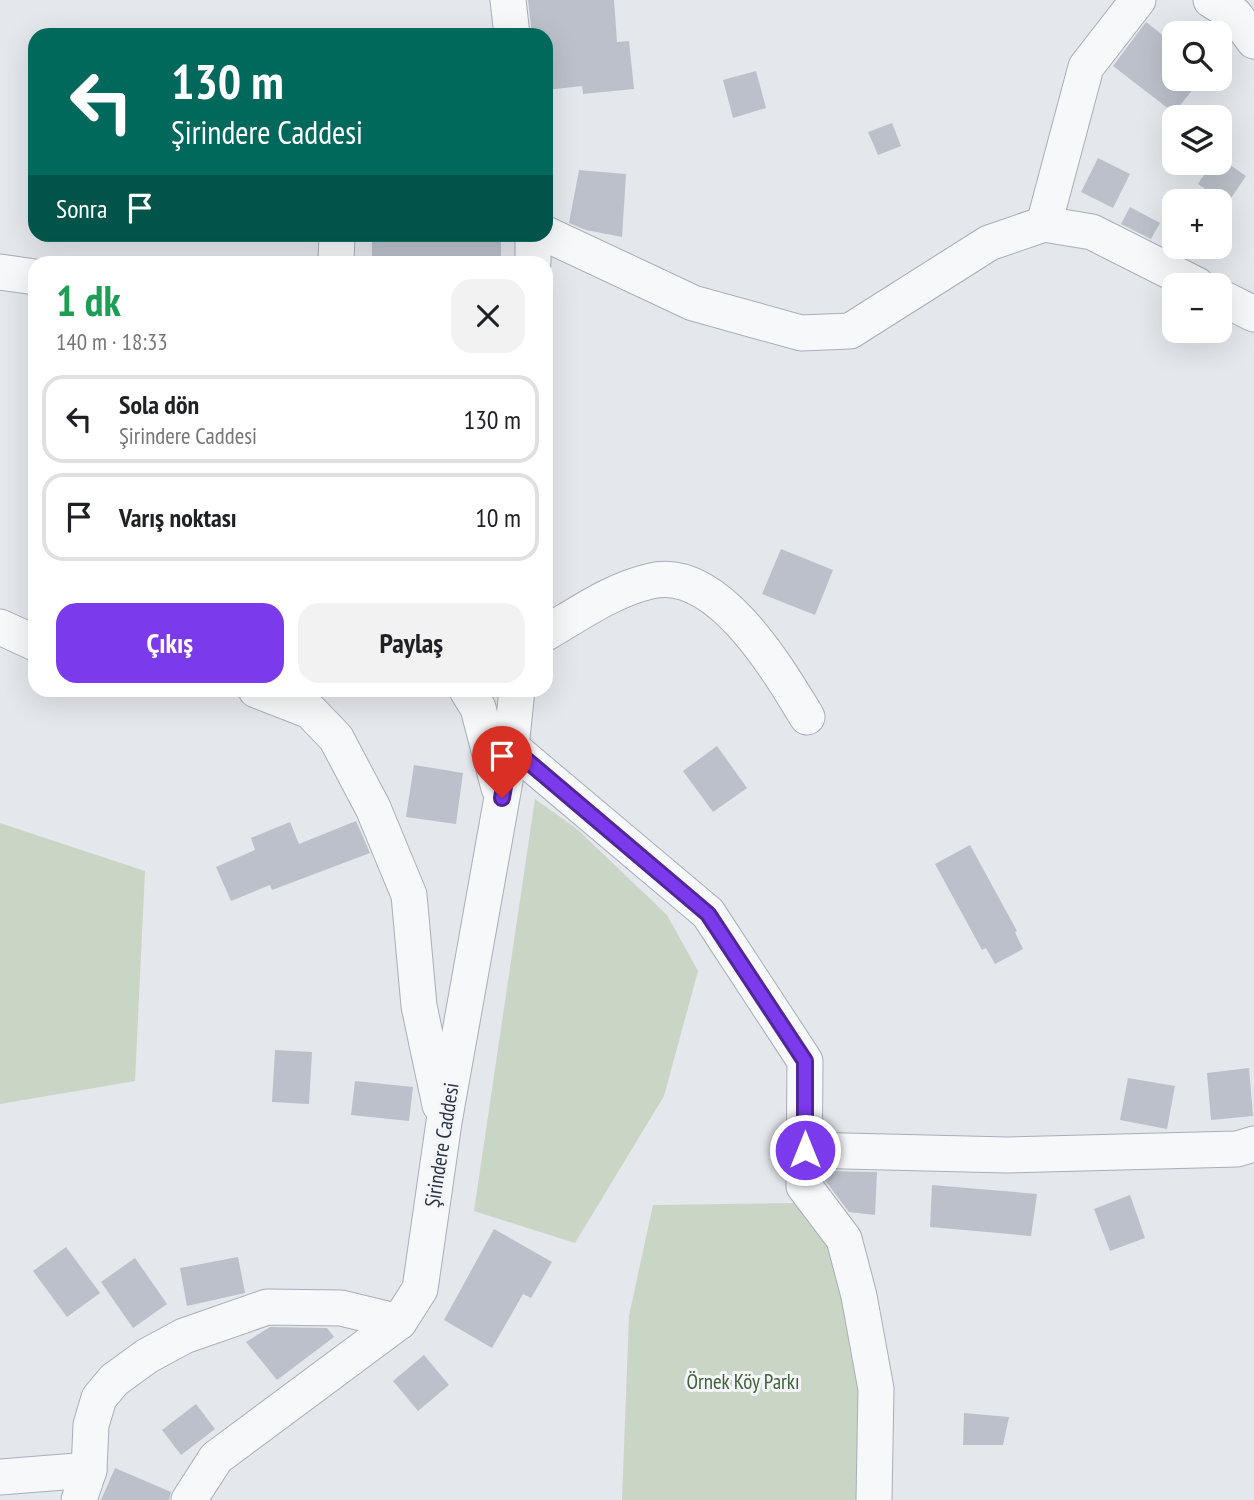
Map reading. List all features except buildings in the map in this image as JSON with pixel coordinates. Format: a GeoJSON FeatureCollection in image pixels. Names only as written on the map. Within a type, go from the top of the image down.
{"type":"FeatureCollection","features":[{"type":"Feature","properties":{"kind":"street"},"geometry":{"type":"LineString","coordinates":[[508,0],[511,28]]}},
{"type":"Feature","properties":{"kind":"street"},"geometry":{"type":"LineString","coordinates":[[1044,224],[1086,67],[1138,0]]}},
{"type":"Feature","properties":{"kind":"street"},"geometry":{"type":"LineString","coordinates":[[1211,0],[1235,15],[1254,41]]}},
{"type":"Feature","properties":{"kind":"street"},"geometry":{"type":"LineString","coordinates":[[553,237],[693,303],[801,333],[850,331],[989,243],[1044,224],[1092,232],[1173,273]]}},
{"type":"Feature","properties":{"kind":"street"},"geometry":{"type":"LineString","coordinates":[[0,272],[28,276]]}},
{"type":"Feature","properties":{"kind":"street"},"geometry":{"type":"LineString","coordinates":[[1232,303],[1254,314]]}},
{"type":"Feature","properties":{"kind":"street"},"geometry":{"type":"LineString","coordinates":[[553,629],[610,595],[654,580],[680,583],[707,594],[735,615],[765,650],[807,717]]}},
{"type":"Feature","properties":{"kind":"street"},"geometry":{"type":"LineString","coordinates":[[0,627],[28,640]]}},
{"type":"Feature","properties":{"kind":"street"},"geometry":{"type":"LineString","coordinates":[[281,697],[310,711],[336,738],[373,808],[409,895],[419,1006],[444,1122]]}},
{"type":"Feature","properties":{"kind":"street"},"geometry":{"type":"LineString","coordinates":[[471,697],[478,708],[502,798]]}},
{"type":"Feature","properties":{"kind":"street","name":"Şirindere Caddesi"},"geometry":{"type":"LineString","coordinates":[[189,1500],[216,1458],[399,1321],[420,1289],[444,1122],[511,747],[516,697]]}},
{"type":"Feature","properties":{"kind":"street"},"geometry":{"type":"LineString","coordinates":[[511,747],[708,914],[805,1061],[804,1186],[844,1239],[859,1296],[876,1390],[874,1500]]}},
{"type":"Feature","properties":{"kind":"street"},"geometry":{"type":"LineString","coordinates":[[805,1150],[1007,1155],[1237,1149],[1254,1144]]}},
{"type":"Feature","properties":{"kind":"street"},"geometry":{"type":"LineString","coordinates":[[0,1477],[84,1485],[91,1425],[99,1398],[125,1372],[184,1336],[267,1307],[341,1308],[399,1321]]}},
{"type":"Feature","properties":{"kind":"green space"},"geometry":{"type":"Polygon","coordinates":[[[535,799],[577,829],[667,915],[698,971],[664,1096],[575,1243],[474,1211],[535,799]]]}},
{"type":"Feature","properties":{"kind":"green space"},"geometry":{"type":"Polygon","coordinates":[[[0,823],[145,871],[135,1081],[0,1104],[0,823]]]}},
{"type":"Feature","properties":{"kind":"green space","name":"Örnek Köy Parkı"},"geometry":{"type":"Polygon","coordinates":[[[794,1203],[819,1221],[838,1245],[869,1421],[864,1500],[622,1500],[629,1316],[653,1205],[794,1203]]]}},
{"type":"Feature","properties":{"kind":"route"},"geometry":{"type":"LineString","coordinates":[[502,798],[511,747],[708,914],[805,1061],[805,1150]]}}]}
